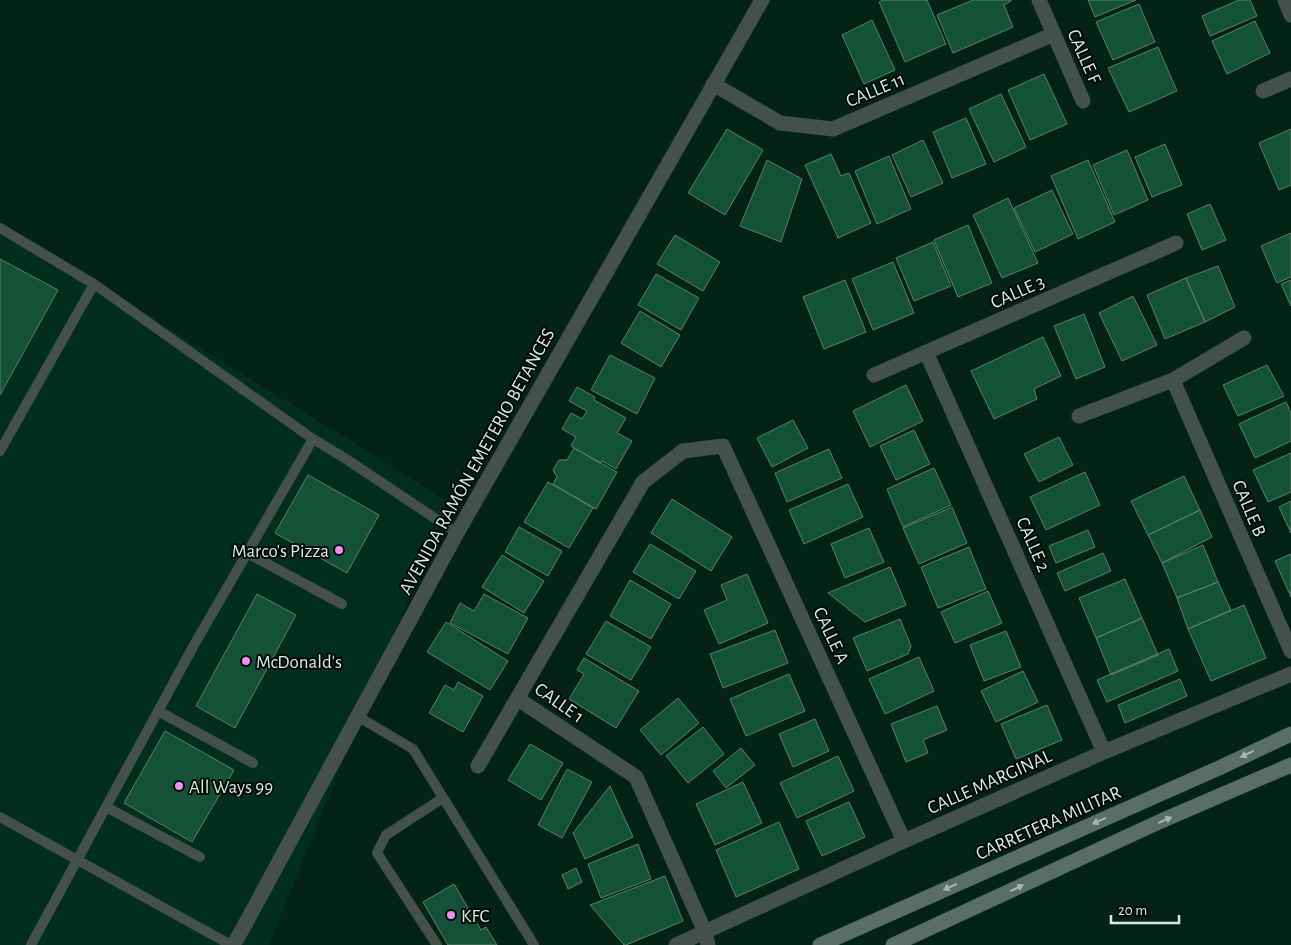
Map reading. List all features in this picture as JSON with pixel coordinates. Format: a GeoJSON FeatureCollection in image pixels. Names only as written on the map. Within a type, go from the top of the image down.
{"type":"FeatureCollection","features":[{"type":"Feature","properties":{"kind":"main road","name":"CARRETERA MILITAR"},"geometry":{"type":"LineString","coordinates":[[820,945],[1210,772],[1291,734]]}},
{"type":"Feature","properties":{"kind":"main road"},"geometry":{"type":"LineString","coordinates":[[893,945],[1161,821],[1291,765]]}},
{"type":"Feature","properties":{"kind":"street","name":"AVENIDA RAMÓN EMETERIO BETANCES"},"geometry":{"type":"LineString","coordinates":[[232,945],[242,938],[357,716],[457,533],[762,0]]}},
{"type":"Feature","properties":{"kind":"street","name":"CALLE F"},"geometry":{"type":"LineString","coordinates":[[1039,0],[1083,101]]}},
{"type":"Feature","properties":{"kind":"street"},"geometry":{"type":"LineString","coordinates":[[1285,0],[1291,15]]}},
{"type":"Feature","properties":{"kind":"street","name":"CALLE 11"},"geometry":{"type":"LineString","coordinates":[[713,84],[780,123],[833,129],[1054,34]]}},
{"type":"Feature","properties":{"kind":"street"},"geometry":{"type":"LineString","coordinates":[[1264,91],[1291,79]]}},
{"type":"Feature","properties":{"kind":"street","name":"CALLE 3"},"geometry":{"type":"LineString","coordinates":[[874,375],[1176,243]]}},
{"type":"Feature","properties":{"kind":"street"},"geometry":{"type":"LineString","coordinates":[[1079,416],[1173,380],[1244,338]]}},
{"type":"Feature","properties":{"kind":"street","name":"CALLE 2"},"geometry":{"type":"LineString","coordinates":[[926,352],[1104,752]]}},
{"type":"Feature","properties":{"kind":"street","name":"CALLE B"},"geometry":{"type":"LineString","coordinates":[[1173,380],[1291,651]]}},
{"type":"Feature","properties":{"kind":"street","name":"CALLE A"},"geometry":{"type":"LineString","coordinates":[[683,451],[723,446],[904,840]]}},
{"type":"Feature","properties":{"kind":"street","name":"CALLE 1"},"geometry":{"type":"LineString","coordinates":[[683,451],[643,482],[518,700],[636,777],[707,938]]}},
{"type":"Feature","properties":{"kind":"street","name":"CALLE MARGINAL"},"geometry":{"type":"LineString","coordinates":[[676,945],[707,938],[904,840],[1104,752],[1291,674]]}},
{"type":"Feature","properties":{"kind":"street"},"geometry":{"type":"LineString","coordinates":[[478,766],[518,700]]}},
{"type":"Feature","properties":{"kind":"lane"},"geometry":{"type":"LineString","coordinates":[[0,228],[94,284],[312,439],[343,457],[457,533]]}},
{"type":"Feature","properties":{"kind":"lane"},"geometry":{"type":"LineString","coordinates":[[0,451],[94,284]]}},
{"type":"Feature","properties":{"kind":"lane"},"geometry":{"type":"LineString","coordinates":[[31,945],[194,645],[312,439]]}},
{"type":"Feature","properties":{"kind":"lane"},"geometry":{"type":"LineString","coordinates":[[247,553],[342,604]]}},
{"type":"Feature","properties":{"kind":"lane"},"geometry":{"type":"LineString","coordinates":[[158,711],[253,763]]}},
{"type":"Feature","properties":{"kind":"lane"},"geometry":{"type":"LineString","coordinates":[[357,716],[414,749],[534,945]]}},
{"type":"Feature","properties":{"kind":"lane"},"geometry":{"type":"LineString","coordinates":[[436,945],[377,853],[386,835],[443,798]]}},
{"type":"Feature","properties":{"kind":"lane"},"geometry":{"type":"LineString","coordinates":[[106,807],[200,857]]}},
{"type":"Feature","properties":{"kind":"lane"},"geometry":{"type":"LineString","coordinates":[[0,817],[232,945]]}},
{"type":"Feature","properties":{"kind":"shaded area"},"geometry":{"type":"Polygon","coordinates":[[[0,224],[448,501],[269,945],[0,945],[0,224]]]}},
{"type":"Feature","properties":{"kind":"building"},"geometry":{"type":"Polygon","coordinates":[[[883,0],[927,0],[946,44],[905,62],[879,2],[883,0]]]}},
{"type":"Feature","properties":{"kind":"building"},"geometry":{"type":"Polygon","coordinates":[[[973,0],[1011,0],[1004,5],[1013,27],[953,53],[937,15],[973,0]]]}},
{"type":"Feature","properties":{"kind":"building"},"geometry":{"type":"Polygon","coordinates":[[[1088,0],[1136,0],[1095,17],[1088,0]]]}},
{"type":"Feature","properties":{"kind":"building"},"geometry":{"type":"Polygon","coordinates":[[[1239,0],[1250,0],[1257,16],[1210,36],[1202,16],[1239,0]]]}},
{"type":"Feature","properties":{"kind":"building"},"geometry":{"type":"Polygon","coordinates":[[[1139,4],[1155,42],[1113,60],[1096,22],[1139,4]]]}},
{"type":"Feature","properties":{"kind":"building"},"geometry":{"type":"Polygon","coordinates":[[[872,20],[895,70],[864,84],[842,35],[872,20]]]}},
{"type":"Feature","properties":{"kind":"building"},"geometry":{"type":"Polygon","coordinates":[[[1255,21],[1270,53],[1227,74],[1212,41],[1255,21]]]}},
{"type":"Feature","properties":{"kind":"building"},"geometry":{"type":"Polygon","coordinates":[[[1158,47],[1177,91],[1129,112],[1108,68],[1158,47]]]}},
{"type":"Feature","properties":{"kind":"building"},"geometry":{"type":"Polygon","coordinates":[[[1044,74],[1067,124],[1030,140],[1008,90],[1044,74]]]}},
{"type":"Feature","properties":{"kind":"building"},"geometry":{"type":"Polygon","coordinates":[[[1001,94],[1026,147],[994,162],[969,109],[1001,94]]]}},
{"type":"Feature","properties":{"kind":"building"},"geometry":{"type":"Polygon","coordinates":[[[966,118],[986,164],[952,178],[933,132],[966,118]]]}},
{"type":"Feature","properties":{"kind":"building"},"geometry":{"type":"Polygon","coordinates":[[[727,129],[763,150],[725,215],[688,193],[727,129]]]}},
{"type":"Feature","properties":{"kind":"building"},"geometry":{"type":"Polygon","coordinates":[[[1291,129],[1291,185],[1279,190],[1259,143],[1291,129]]]}},
{"type":"Feature","properties":{"kind":"building"},"geometry":{"type":"Polygon","coordinates":[[[923,140],[943,183],[911,197],[892,155],[923,140]]]}},
{"type":"Feature","properties":{"kind":"building"},"geometry":{"type":"Polygon","coordinates":[[[1165,144],[1182,185],[1152,197],[1135,157],[1165,144]]]}},
{"type":"Feature","properties":{"kind":"building"},"geometry":{"type":"Polygon","coordinates":[[[1127,150],[1148,200],[1114,215],[1093,165],[1127,150]]]}},
{"type":"Feature","properties":{"kind":"building"},"geometry":{"type":"Polygon","coordinates":[[[831,154],[841,176],[849,173],[871,223],[838,238],[805,165],[831,154]]]}},
{"type":"Feature","properties":{"kind":"building"},"geometry":{"type":"Polygon","coordinates":[[[889,156],[911,209],[877,224],[855,171],[889,156]]]}},
{"type":"Feature","properties":{"kind":"building"},"geometry":{"type":"Polygon","coordinates":[[[767,160],[802,179],[781,242],[740,226],[767,160]]]}},
{"type":"Feature","properties":{"kind":"building"},"geometry":{"type":"Polygon","coordinates":[[[1088,160],[1115,222],[1078,239],[1051,176],[1088,160]]]}},
{"type":"Feature","properties":{"kind":"building"},"geometry":{"type":"Polygon","coordinates":[[[1052,190],[1073,234],[1035,252],[1014,208],[1052,190]]]}},
{"type":"Feature","properties":{"kind":"building"},"geometry":{"type":"Polygon","coordinates":[[[1008,198],[1038,263],[1002,278],[973,215],[1008,198]]]}},
{"type":"Feature","properties":{"kind":"building"},"geometry":{"type":"Polygon","coordinates":[[[1210,204],[1226,240],[1202,250],[1187,214],[1210,204]]]}},
{"type":"Feature","properties":{"kind":"building"},"geometry":{"type":"Polygon","coordinates":[[[968,225],[992,283],[958,297],[934,240],[968,225]]]}},
{"type":"Feature","properties":{"kind":"building"},"geometry":{"type":"Polygon","coordinates":[[[1291,233],[1291,277],[1277,283],[1261,246],[1291,233]]]}},
{"type":"Feature","properties":{"kind":"building"},"geometry":{"type":"Polygon","coordinates":[[[675,235],[720,262],[703,291],[657,264],[675,235]]]}},
{"type":"Feature","properties":{"kind":"building"},"geometry":{"type":"Polygon","coordinates":[[[933,242],[951,286],[914,301],[896,258],[933,242]]]}},
{"type":"Feature","properties":{"kind":"building"},"geometry":{"type":"Polygon","coordinates":[[[0,259],[58,290],[0,395],[0,259]]]}},
{"type":"Feature","properties":{"kind":"building"},"geometry":{"type":"Polygon","coordinates":[[[893,262],[914,313],[873,330],[852,279],[893,262]]]}},
{"type":"Feature","properties":{"kind":"building"},"geometry":{"type":"Polygon","coordinates":[[[1218,266],[1235,307],[1205,322],[1186,278],[1218,266]]]}},
{"type":"Feature","properties":{"kind":"building"},"geometry":{"type":"Polygon","coordinates":[[[656,274],[699,298],[681,330],[638,305],[656,274]]]}},
{"type":"Feature","properties":{"kind":"building"},"geometry":{"type":"Polygon","coordinates":[[[1186,278],[1205,322],[1165,339],[1147,295],[1186,278]]]}},
{"type":"Feature","properties":{"kind":"building"},"geometry":{"type":"Polygon","coordinates":[[[845,280],[866,332],[824,349],[803,297],[845,280]]]}},
{"type":"Feature","properties":{"kind":"building"},"geometry":{"type":"Polygon","coordinates":[[[1291,280],[1291,306],[1281,284],[1291,280]]]}},
{"type":"Feature","properties":{"kind":"building"},"geometry":{"type":"Polygon","coordinates":[[[1133,296],[1157,345],[1122,361],[1099,313],[1133,296]]]}},
{"type":"Feature","properties":{"kind":"building"},"geometry":{"type":"Polygon","coordinates":[[[640,311],[680,335],[661,367],[621,343],[640,311]]]}},
{"type":"Feature","properties":{"kind":"building"},"geometry":{"type":"Polygon","coordinates":[[[1084,314],[1105,367],[1076,379],[1054,326],[1084,314]]]}},
{"type":"Feature","properties":{"kind":"building"},"geometry":{"type":"Polygon","coordinates":[[[1043,337],[1061,376],[1034,389],[1037,399],[994,419],[971,371],[1043,337]]]}},
{"type":"Feature","properties":{"kind":"building"},"geometry":{"type":"Polygon","coordinates":[[[610,355],[655,378],[637,414],[591,390],[610,355]]]}},
{"type":"Feature","properties":{"kind":"building"},"geometry":{"type":"Polygon","coordinates":[[[1267,365],[1284,396],[1238,416],[1223,385],[1267,365]]]}},
{"type":"Feature","properties":{"kind":"building"},"geometry":{"type":"Polygon","coordinates":[[[906,385],[923,421],[870,447],[853,411],[906,385]]]}},
{"type":"Feature","properties":{"kind":"building"},"geometry":{"type":"Polygon","coordinates":[[[577,387],[595,397],[594,400],[626,418],[617,433],[632,441],[616,469],[602,461],[600,463],[571,446],[576,437],[562,429],[571,413],[582,419],[587,411],[569,401],[577,387]]]}},
{"type":"Feature","properties":{"kind":"building"},"geometry":{"type":"Polygon","coordinates":[[[1286,402],[1291,413],[1291,441],[1255,458],[1239,424],[1286,402]]]}},
{"type":"Feature","properties":{"kind":"building"},"geometry":{"type":"Polygon","coordinates":[[[793,420],[808,448],[772,467],[757,438],[793,420]]]}},
{"type":"Feature","properties":{"kind":"building"},"geometry":{"type":"Polygon","coordinates":[[[914,430],[930,464],[896,480],[880,446],[914,430]]]}},
{"type":"Feature","properties":{"kind":"building"},"geometry":{"type":"Polygon","coordinates":[[[1059,437],[1073,465],[1039,482],[1024,454],[1059,437]]]}},
{"type":"Feature","properties":{"kind":"building"},"geometry":{"type":"Polygon","coordinates":[[[574,448],[617,472],[596,509],[553,484],[557,477],[553,470],[559,460],[567,460],[574,448]]]}},
{"type":"Feature","properties":{"kind":"building"},"geometry":{"type":"Polygon","coordinates":[[[829,449],[842,478],[787,502],[775,473],[829,449]]]}},
{"type":"Feature","properties":{"kind":"building"},"geometry":{"type":"Polygon","coordinates":[[[1291,453],[1291,492],[1268,502],[1253,470],[1291,453]]]}},
{"type":"Feature","properties":{"kind":"building"},"geometry":{"type":"Polygon","coordinates":[[[934,468],[951,505],[903,527],[887,489],[934,468]]]}},
{"type":"Feature","properties":{"kind":"building"},"geometry":{"type":"Polygon","coordinates":[[[1085,472],[1100,505],[1046,530],[1030,497],[1085,472]]]}},
{"type":"Feature","properties":{"kind":"building"},"geometry":{"type":"Polygon","coordinates":[[[308,475],[379,515],[347,573],[275,533],[308,475]]]}},
{"type":"Feature","properties":{"kind":"building"},"geometry":{"type":"Polygon","coordinates":[[[1184,476],[1200,510],[1148,535],[1131,501],[1184,476]]]}},
{"type":"Feature","properties":{"kind":"building"},"geometry":{"type":"Polygon","coordinates":[[[548,482],[593,508],[569,548],[524,522],[548,482]]]}},
{"type":"Feature","properties":{"kind":"building"},"geometry":{"type":"Polygon","coordinates":[[[848,484],[863,517],[804,544],[789,510],[848,484]]]}},
{"type":"Feature","properties":{"kind":"building"},"geometry":{"type":"Polygon","coordinates":[[[672,499],[732,537],[711,571],[651,533],[672,499]]]}},
{"type":"Feature","properties":{"kind":"building"},"geometry":{"type":"Polygon","coordinates":[[[1291,501],[1291,533],[1279,507],[1291,501]]]}},
{"type":"Feature","properties":{"kind":"building"},"geometry":{"type":"Polygon","coordinates":[[[952,507],[967,543],[919,564],[903,528],[952,507]]]}},
{"type":"Feature","properties":{"kind":"building"},"geometry":{"type":"Polygon","coordinates":[[[1200,510],[1212,537],[1162,563],[1148,535],[1200,510]]]}},
{"type":"Feature","properties":{"kind":"building"},"geometry":{"type":"Polygon","coordinates":[[[519,527],[562,551],[548,576],[505,552],[519,527]]]}},
{"type":"Feature","properties":{"kind":"building"},"geometry":{"type":"Polygon","coordinates":[[[869,528],[884,562],[845,578],[831,544],[869,528]]]}},
{"type":"Feature","properties":{"kind":"building"},"geometry":{"type":"Polygon","coordinates":[[[1088,530],[1095,547],[1056,563],[1049,546],[1088,530]]]}},
{"type":"Feature","properties":{"kind":"building"},"geometry":{"type":"Polygon","coordinates":[[[650,544],[696,571],[679,599],[633,572],[650,544]]]}},
{"type":"Feature","properties":{"kind":"building"},"geometry":{"type":"Polygon","coordinates":[[[1203,545],[1218,582],[1177,598],[1162,563],[1203,545]]]}},
{"type":"Feature","properties":{"kind":"building"},"geometry":{"type":"Polygon","coordinates":[[[969,547],[986,589],[938,608],[921,567],[969,547]]]}},
{"type":"Feature","properties":{"kind":"building"},"geometry":{"type":"Polygon","coordinates":[[[1103,553],[1111,571],[1065,591],[1057,573],[1103,553]]]}},
{"type":"Feature","properties":{"kind":"building"},"geometry":{"type":"Polygon","coordinates":[[[1291,554],[1291,597],[1275,561],[1291,554]]]}},
{"type":"Feature","properties":{"kind":"building"},"geometry":{"type":"Polygon","coordinates":[[[502,555],[544,581],[524,613],[482,587],[502,555]]]}},
{"type":"Feature","properties":{"kind":"building"},"geometry":{"type":"Polygon","coordinates":[[[890,567],[906,605],[865,622],[828,593],[890,567]]]}},
{"type":"Feature","properties":{"kind":"building"},"geometry":{"type":"Polygon","coordinates":[[[747,574],[768,623],[719,644],[704,610],[727,600],[721,585],[747,574]]]}},
{"type":"Feature","properties":{"kind":"building"},"geometry":{"type":"Polygon","coordinates":[[[1125,579],[1142,618],[1096,638],[1079,598],[1125,579]]]}},
{"type":"Feature","properties":{"kind":"building"},"geometry":{"type":"Polygon","coordinates":[[[630,580],[671,604],[651,639],[610,616],[630,580]]]}},
{"type":"Feature","properties":{"kind":"building"},"geometry":{"type":"Polygon","coordinates":[[[1218,582],[1231,610],[1188,629],[1177,598],[1218,582]]]}},
{"type":"Feature","properties":{"kind":"building"},"geometry":{"type":"Polygon","coordinates":[[[988,591],[1002,623],[955,643],[941,612],[988,591]]]}},
{"type":"Feature","properties":{"kind":"building","name":"McDonald's"},"geometry":{"type":"Polygon","coordinates":[[[257,594],[296,615],[235,728],[196,706],[257,594]]]}},
{"type":"Feature","properties":{"kind":"building"},"geometry":{"type":"Polygon","coordinates":[[[484,594],[528,618],[508,654],[450,623],[460,603],[474,611],[484,594]]]}},
{"type":"Feature","properties":{"kind":"building"},"geometry":{"type":"Polygon","coordinates":[[[1244,605],[1266,658],[1211,681],[1188,629],[1244,605]]]}},
{"type":"Feature","properties":{"kind":"building"},"geometry":{"type":"Polygon","coordinates":[[[1142,618],[1158,655],[1111,675],[1096,638],[1142,618]]]}},
{"type":"Feature","properties":{"kind":"building"},"geometry":{"type":"Polygon","coordinates":[[[900,619],[911,646],[908,654],[867,671],[853,638],[900,619]]]}},
{"type":"Feature","properties":{"kind":"building"},"geometry":{"type":"Polygon","coordinates":[[[606,621],[651,647],[631,680],[586,654],[606,621]]]}},
{"type":"Feature","properties":{"kind":"building"},"geometry":{"type":"Polygon","coordinates":[[[446,622],[508,661],[490,690],[427,652],[446,622]]]}},
{"type":"Feature","properties":{"kind":"building"},"geometry":{"type":"Polygon","coordinates":[[[775,630],[788,663],[723,688],[710,654],[775,630]]]}},
{"type":"Feature","properties":{"kind":"building"},"geometry":{"type":"Polygon","coordinates":[[[1006,631],[1021,667],[984,681],[970,645],[1006,631]]]}},
{"type":"Feature","properties":{"kind":"building"},"geometry":{"type":"Polygon","coordinates":[[[1169,649],[1178,671],[1107,702],[1097,680],[1169,649]]]}},
{"type":"Feature","properties":{"kind":"building"},"geometry":{"type":"Polygon","coordinates":[[[919,657],[934,691],[885,714],[869,679],[919,657]]]}},
{"type":"Feature","properties":{"kind":"building"},"geometry":{"type":"Polygon","coordinates":[[[584,658],[639,691],[616,728],[569,699],[584,674],[577,670],[584,658]]]}},
{"type":"Feature","properties":{"kind":"building"},"geometry":{"type":"Polygon","coordinates":[[[1023,671],[1038,702],[996,722],[981,691],[1023,671]]]}},
{"type":"Feature","properties":{"kind":"building"},"geometry":{"type":"Polygon","coordinates":[[[789,674],[805,711],[746,736],[730,699],[789,674]]]}},
{"type":"Feature","properties":{"kind":"building"},"geometry":{"type":"Polygon","coordinates":[[[1180,679],[1187,696],[1125,723],[1118,705],[1180,679]]]}},
{"type":"Feature","properties":{"kind":"building"},"geometry":{"type":"Polygon","coordinates":[[[458,682],[483,696],[463,732],[429,713],[445,685],[454,690],[458,682]]]}},
{"type":"Feature","properties":{"kind":"building"},"geometry":{"type":"Polygon","coordinates":[[[678,698],[699,723],[661,755],[640,730],[678,698]]]}},
{"type":"Feature","properties":{"kind":"building"},"geometry":{"type":"Polygon","coordinates":[[[1047,705],[1062,740],[1016,759],[1001,724],[1047,705]]]}},
{"type":"Feature","properties":{"kind":"building"},"geometry":{"type":"Polygon","coordinates":[[[937,706],[947,730],[923,740],[928,753],[906,762],[891,724],[937,706]]]}},
{"type":"Feature","properties":{"kind":"building"},"geometry":{"type":"Polygon","coordinates":[[[815,719],[829,751],[793,767],[779,734],[815,719]]]}},
{"type":"Feature","properties":{"kind":"building"},"geometry":{"type":"Polygon","coordinates":[[[703,727],[724,754],[688,783],[666,756],[703,727]]]}},
{"type":"Feature","properties":{"kind":"building","name":"All Ways 99"},"geometry":{"type":"Polygon","coordinates":[[[165,731],[234,770],[192,842],[124,803],[165,731]]]}},
{"type":"Feature","properties":{"kind":"building"},"geometry":{"type":"Polygon","coordinates":[[[530,744],[563,763],[541,800],[508,780],[530,744]]]}},
{"type":"Feature","properties":{"kind":"building"},"geometry":{"type":"Polygon","coordinates":[[[741,748],[755,765],[726,788],[713,771],[741,748]]]}},
{"type":"Feature","properties":{"kind":"building"},"geometry":{"type":"Polygon","coordinates":[[[838,756],[854,791],[797,818],[780,783],[838,756]]]}},
{"type":"Feature","properties":{"kind":"building"},"geometry":{"type":"Polygon","coordinates":[[[567,769],[592,782],[562,838],[538,825],[567,769]]]}},
{"type":"Feature","properties":{"kind":"building"},"geometry":{"type":"Polygon","coordinates":[[[743,782],[762,823],[715,845],[696,804],[743,782]]]}},
{"type":"Feature","properties":{"kind":"building"},"geometry":{"type":"Polygon","coordinates":[[[610,786],[633,837],[585,859],[573,833],[610,786]]]}},
{"type":"Feature","properties":{"kind":"building"},"geometry":{"type":"Polygon","coordinates":[[[849,802],[865,837],[822,856],[806,821],[849,802]]]}},
{"type":"Feature","properties":{"kind":"building"},"geometry":{"type":"Polygon","coordinates":[[[779,822],[799,869],[736,897],[716,850],[779,822]]]}},
{"type":"Feature","properties":{"kind":"building"},"geometry":{"type":"Polygon","coordinates":[[[638,844],[651,879],[601,898],[588,864],[638,844]]]}},
{"type":"Feature","properties":{"kind":"building"},"geometry":{"type":"Polygon","coordinates":[[[576,868],[582,882],[568,889],[562,875],[576,868]]]}},
{"type":"Feature","properties":{"kind":"building"},"geometry":{"type":"Polygon","coordinates":[[[665,876],[683,921],[626,945],[590,905],[665,876]]]}},
{"type":"Feature","properties":{"kind":"building","name":"KFC"},"geometry":{"type":"Polygon","coordinates":[[[454,884],[481,930],[486,927],[497,945],[448,945],[423,902],[454,884]]]}},
{"type":"Feature","properties":{"kind":"place","name":"Marco's Pizza"},"geometry":{"type":"Point","coordinates":[339,550]}},
{"type":"Feature","properties":{"kind":"place","name":"McDonald's"},"geometry":{"type":"Point","coordinates":[246,661]}},
{"type":"Feature","properties":{"kind":"place","name":"All Ways 99"},"geometry":{"type":"Point","coordinates":[179,786]}},
{"type":"Feature","properties":{"kind":"place","name":"KFC"},"geometry":{"type":"Point","coordinates":[451,915]}}]}
